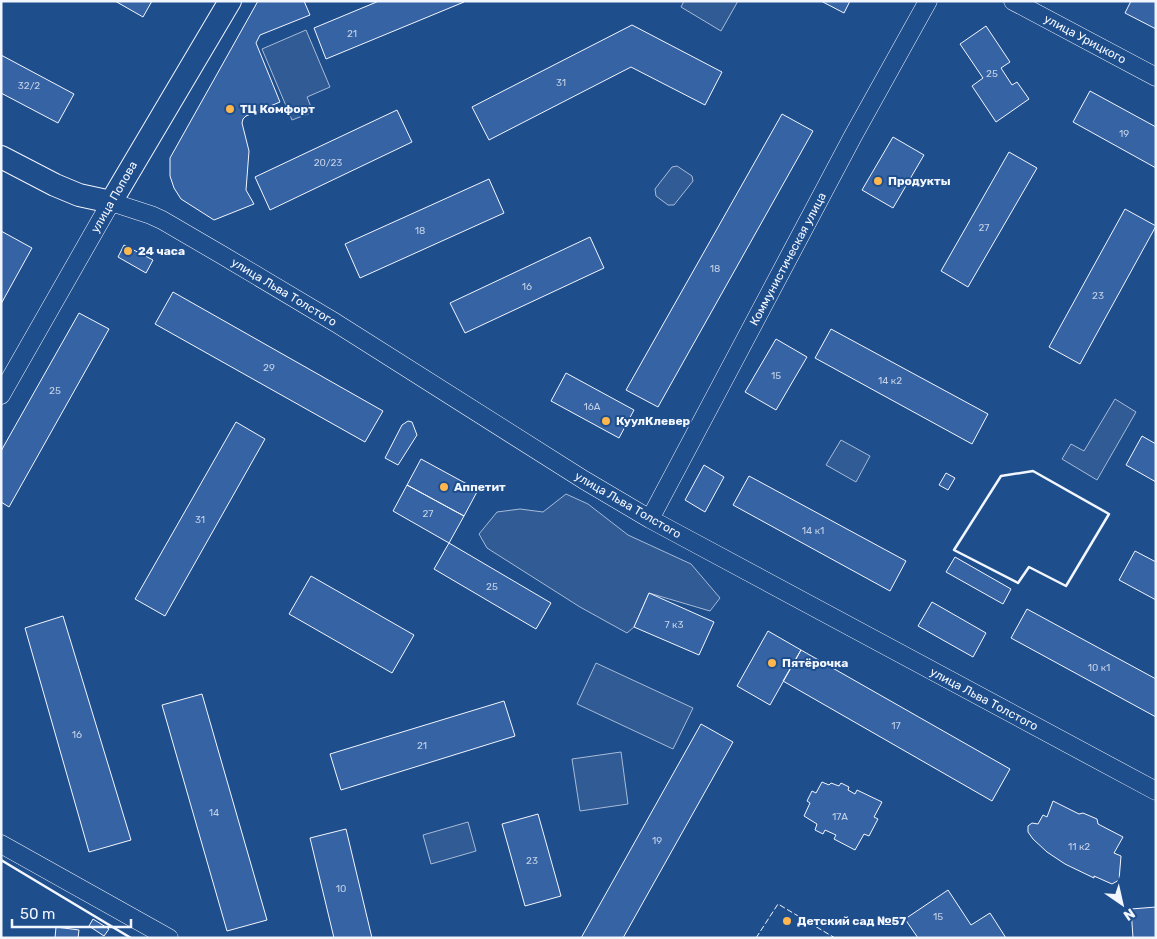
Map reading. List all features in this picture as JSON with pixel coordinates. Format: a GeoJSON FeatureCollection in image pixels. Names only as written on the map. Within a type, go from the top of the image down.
{"type":"FeatureCollection","features":[{"type":"Feature","properties":{"kind":"main road","name":"улица Попова"},"geometry":{"type":"LineString","coordinates":[[111,202],[230,1]]}},
{"type":"Feature","properties":{"kind":"main road"},"geometry":{"type":"LineString","coordinates":[[1,158],[79,195],[111,202]]}},
{"type":"Feature","properties":{"kind":"street","name":"Коммунистическая улица"},"geometry":{"type":"LineString","coordinates":[[650,519],[853,136],[928,1]]}},
{"type":"Feature","properties":{"kind":"street","name":"улица Урицкого"},"geometry":{"type":"LineString","coordinates":[[1013,1],[1156,77]]}},
{"type":"Feature","properties":{"kind":"street","name":"улица Попова"},"geometry":{"type":"LineString","coordinates":[[1,395],[111,202]]}},
{"type":"Feature","properties":{"kind":"street","name":"улица Льва Толстого"},"geometry":{"type":"LineString","coordinates":[[111,202],[151,215],[200,242],[336,323],[584,480],[650,519],[1156,791]]}},
{"type":"Feature","properties":{"kind":"street"},"geometry":{"type":"LineString","coordinates":[[1,844],[169,938]]}},
{"type":"Feature","properties":{"kind":"shaded area"},"geometry":{"type":"Polygon","coordinates":[[[684,1],[738,1],[721,31],[681,7],[684,1]]]}},
{"type":"Feature","properties":{"kind":"shaded area"},"geometry":{"type":"Polygon","coordinates":[[[306,30],[330,87],[307,97],[313,112],[292,120],[262,49],[306,30]]]}},
{"type":"Feature","properties":{"kind":"shaded area"},"geometry":{"type":"Polygon","coordinates":[[[677,166],[692,176],[693,181],[674,205],[668,205],[656,196],[655,189],[672,167],[677,166]]]}},
{"type":"Feature","properties":{"kind":"shaded area"},"geometry":{"type":"Polygon","coordinates":[[[1115,399],[1136,412],[1097,480],[1062,459],[1071,444],[1084,451],[1115,399]]]}},
{"type":"Feature","properties":{"kind":"shaded area"},"geometry":{"type":"Polygon","coordinates":[[[841,440],[870,456],[856,482],[826,465],[841,440]]]}},
{"type":"Feature","properties":{"kind":"shaded area"},"geometry":{"type":"Polygon","coordinates":[[[566,494],[588,504],[628,535],[691,564],[720,598],[710,611],[649,593],[634,627],[627,633],[580,607],[487,548],[479,534],[497,512],[520,509],[543,512],[566,494]]]}},
{"type":"Feature","properties":{"kind":"shaded area"},"geometry":{"type":"Polygon","coordinates":[[[596,663],[693,708],[673,749],[577,704],[596,663]]]}},
{"type":"Feature","properties":{"kind":"shaded area"},"geometry":{"type":"Polygon","coordinates":[[[621,752],[628,804],[580,811],[572,759],[621,752]]]}},
{"type":"Feature","properties":{"kind":"shaded area"},"geometry":{"type":"Polygon","coordinates":[[[468,822],[476,851],[431,864],[423,835],[468,822]]]}},
{"type":"Feature","properties":{"kind":"building"},"geometry":{"type":"Polygon","coordinates":[[[115,1],[152,1],[143,17],[115,1]]]}},
{"type":"Feature","properties":{"kind":"building","name":"ТЦ Комфорт"},"geometry":{"type":"Polygon","coordinates":[[[258,1],[304,1],[310,15],[260,35],[256,43],[280,102],[243,119],[242,123],[249,151],[246,190],[254,204],[214,220],[181,199],[174,188],[170,176],[170,158],[258,1]]]}},
{"type":"Feature","properties":{"kind":"building"},"geometry":{"type":"Polygon","coordinates":[[[379,1],[464,2],[326,59],[314,28],[379,1]]]}},
{"type":"Feature","properties":{"kind":"building"},"geometry":{"type":"Polygon","coordinates":[[[821,1],[850,1],[844,13],[821,1]]]}},
{"type":"Feature","properties":{"kind":"building"},"geometry":{"type":"Polygon","coordinates":[[[1131,1],[1156,1],[1156,29],[1125,13],[1131,1]]]}},
{"type":"Feature","properties":{"kind":"building"},"geometry":{"type":"Polygon","coordinates":[[[632,25],[722,72],[705,105],[631,67],[489,140],[472,107],[632,25]]]}},
{"type":"Feature","properties":{"kind":"building"},"geometry":{"type":"Polygon","coordinates":[[[986,26],[1010,62],[1001,68],[1012,85],[1017,82],[1029,99],[996,122],[972,86],[983,78],[960,44],[986,26]]]}},
{"type":"Feature","properties":{"kind":"building"},"geometry":{"type":"Polygon","coordinates":[[[1,55],[74,94],[58,123],[1,93],[1,55]]]}},
{"type":"Feature","properties":{"kind":"building"},"geometry":{"type":"Polygon","coordinates":[[[1090,91],[1156,127],[1156,168],[1073,122],[1090,91]]]}},
{"type":"Feature","properties":{"kind":"building"},"geometry":{"type":"Polygon","coordinates":[[[397,110],[412,142],[270,210],[255,177],[397,110]]]}},
{"type":"Feature","properties":{"kind":"building"},"geometry":{"type":"Polygon","coordinates":[[[782,114],[813,131],[658,407],[626,390],[782,114]]]}},
{"type":"Feature","properties":{"kind":"building"},"geometry":{"type":"Polygon","coordinates":[[[893,137],[924,155],[893,208],[862,190],[893,137]]]}},
{"type":"Feature","properties":{"kind":"building"},"geometry":{"type":"Polygon","coordinates":[[[1009,152],[1037,168],[968,287],[941,271],[1009,152]]]}},
{"type":"Feature","properties":{"kind":"building"},"geometry":{"type":"Polygon","coordinates":[[[489,179],[504,213],[360,278],[345,244],[489,179]]]}},
{"type":"Feature","properties":{"kind":"building"},"geometry":{"type":"Polygon","coordinates":[[[1125,209],[1156,226],[1080,364],[1049,347],[1125,209]]]}},
{"type":"Feature","properties":{"kind":"building"},"geometry":{"type":"Polygon","coordinates":[[[1,231],[32,248],[1,304],[1,231]]]}},
{"type":"Feature","properties":{"kind":"building"},"geometry":{"type":"Polygon","coordinates":[[[590,237],[604,268],[465,333],[450,303],[590,237]]]}},
{"type":"Feature","properties":{"kind":"building"},"geometry":{"type":"Polygon","coordinates":[[[124,245],[153,260],[146,273],[118,257],[124,245]]]}},
{"type":"Feature","properties":{"kind":"building"},"geometry":{"type":"Polygon","coordinates":[[[173,292],[383,411],[365,442],[155,324],[173,292]]]}},
{"type":"Feature","properties":{"kind":"building"},"geometry":{"type":"Polygon","coordinates":[[[79,313],[109,329],[9,507],[1,502],[1,451],[79,313]]]}},
{"type":"Feature","properties":{"kind":"building"},"geometry":{"type":"Polygon","coordinates":[[[831,329],[988,414],[972,444],[815,358],[831,329]]]}},
{"type":"Feature","properties":{"kind":"building"},"geometry":{"type":"Polygon","coordinates":[[[776,339],[807,357],[776,410],[745,392],[776,339]]]}},
{"type":"Feature","properties":{"kind":"building"},"geometry":{"type":"Polygon","coordinates":[[[566,373],[634,410],[619,438],[551,401],[566,373]]]}},
{"type":"Feature","properties":{"kind":"building"},"geometry":{"type":"Polygon","coordinates":[[[408,421],[412,422],[417,435],[398,465],[385,458],[402,425],[408,421]]]}},
{"type":"Feature","properties":{"kind":"building"},"geometry":{"type":"Polygon","coordinates":[[[236,422],[265,439],[165,616],[135,599],[236,422]]]}},
{"type":"Feature","properties":{"kind":"building"},"geometry":{"type":"Polygon","coordinates":[[[1142,436],[1156,444],[1156,482],[1126,465],[1142,436]]]}},
{"type":"Feature","properties":{"kind":"building"},"geometry":{"type":"Polygon","coordinates":[[[421,459],[478,490],[464,516],[407,485],[421,459]]]}},
{"type":"Feature","properties":{"kind":"building"},"geometry":{"type":"Polygon","coordinates":[[[704,465],[724,477],[705,512],[685,500],[704,465]]]}},
{"type":"Feature","properties":{"kind":"building"},"geometry":{"type":"Polygon","coordinates":[[[946,473],[955,478],[948,490],[939,485],[946,473]]]}},
{"type":"Feature","properties":{"kind":"building"},"geometry":{"type":"Polygon","coordinates":[[[749,476],[906,561],[890,591],[733,505],[749,476]]]}},
{"type":"Feature","properties":{"kind":"building"},"geometry":{"type":"Polygon","coordinates":[[[407,485],[464,516],[449,543],[393,511],[407,485]]]}},
{"type":"Feature","properties":{"kind":"building"},"geometry":{"type":"Polygon","coordinates":[[[449,543],[551,603],[536,629],[434,569],[449,543]]]}},
{"type":"Feature","properties":{"kind":"building"},"geometry":{"type":"Polygon","coordinates":[[[1135,551],[1156,562],[1156,600],[1119,580],[1135,551]]]}},
{"type":"Feature","properties":{"kind":"building"},"geometry":{"type":"Polygon","coordinates":[[[955,557],[1011,589],[1003,604],[946,572],[955,557]]]}},
{"type":"Feature","properties":{"kind":"building"},"geometry":{"type":"Polygon","coordinates":[[[311,576],[414,635],[392,673],[289,614],[311,576]]]}},
{"type":"Feature","properties":{"kind":"building"},"geometry":{"type":"Polygon","coordinates":[[[649,593],[714,622],[699,655],[634,627],[649,593]]]}},
{"type":"Feature","properties":{"kind":"building"},"geometry":{"type":"Polygon","coordinates":[[[932,602],[986,633],[973,657],[918,626],[932,602]]]}},
{"type":"Feature","properties":{"kind":"building"},"geometry":{"type":"Polygon","coordinates":[[[1027,609],[1156,679],[1156,717],[1011,638],[1027,609]]]}},
{"type":"Feature","properties":{"kind":"building"},"geometry":{"type":"Polygon","coordinates":[[[63,616],[131,840],[89,852],[25,628],[63,616]]]}},
{"type":"Feature","properties":{"kind":"building"},"geometry":{"type":"Polygon","coordinates":[[[768,631],[801,650],[770,705],[737,686],[768,631]]]}},
{"type":"Feature","properties":{"kind":"building"},"geometry":{"type":"Polygon","coordinates":[[[801,650],[1010,769],[992,801],[783,681],[801,650]]]}},
{"type":"Feature","properties":{"kind":"building"},"geometry":{"type":"Polygon","coordinates":[[[202,694],[267,920],[227,931],[162,705],[202,694]]]}},
{"type":"Feature","properties":{"kind":"building"},"geometry":{"type":"Polygon","coordinates":[[[504,701],[515,736],[341,790],[330,754],[504,701]]]}},
{"type":"Feature","properties":{"kind":"building"},"geometry":{"type":"Polygon","coordinates":[[[701,724],[733,742],[623,938],[581,938],[701,724]]]}},
{"type":"Feature","properties":{"kind":"building"},"geometry":{"type":"Polygon","coordinates":[[[822,782],[839,786],[841,783],[849,787],[848,790],[855,794],[857,790],[882,802],[874,817],[878,819],[869,836],[864,834],[855,850],[834,839],[836,835],[825,830],[823,834],[815,830],[817,824],[804,816],[810,803],[807,801],[812,791],[816,793],[822,782]]]}},
{"type":"Feature","properties":{"kind":"building"},"geometry":{"type":"Polygon","coordinates":[[[1053,801],[1079,814],[1083,813],[1097,819],[1098,824],[1123,837],[1114,853],[1121,856],[1119,880],[1112,884],[1094,876],[1094,878],[1065,864],[1047,852],[1033,839],[1028,832],[1028,826],[1032,823],[1038,824],[1043,815],[1047,817],[1053,801]]]}},
{"type":"Feature","properties":{"kind":"building"},"geometry":{"type":"Polygon","coordinates":[[[538,814],[561,896],[525,906],[502,824],[538,814]]]}},
{"type":"Feature","properties":{"kind":"building"},"geometry":{"type":"Polygon","coordinates":[[[346,829],[372,938],[334,938],[310,838],[346,829]]]}},
{"type":"Feature","properties":{"kind":"building"},"geometry":{"type":"Polygon","coordinates":[[[948,890],[971,925],[990,913],[1006,938],[918,938],[905,919],[948,890]]]}},
{"type":"Feature","properties":{"kind":"building"},"geometry":{"type":"Polygon","coordinates":[[[1156,907],[1156,938],[1133,938],[1131,909],[1156,907]]]}},
{"type":"Feature","properties":{"kind":"building"},"geometry":{"type":"Polygon","coordinates":[[[93,919],[109,929],[104,936],[89,926],[93,919]]]}},
{"type":"Feature","properties":{"kind":"building"},"geometry":{"type":"Polygon","coordinates":[[[56,927],[79,930],[78,938],[55,938],[56,927]]]}},
{"type":"Feature","properties":{"kind":"fence"},"geometry":{"type":"LineString","coordinates":[[756,938],[778,904],[835,938]]}},
{"type":"Feature","properties":{"kind":"wall"},"geometry":{"type":"LineString","coordinates":[[1033,471],[1109,514],[1066,586],[1029,567],[1018,583],[954,550],[1001,476],[1033,471]]}},
{"type":"Feature","properties":{"kind":"wall"},"geometry":{"type":"LineString","coordinates":[[1,860],[131,938]]}},
{"type":"Feature","properties":{"kind":"place","name":"ТЦ Комфорт"},"geometry":{"type":"Point","coordinates":[230,109]}},
{"type":"Feature","properties":{"kind":"place","name":"Продукты"},"geometry":{"type":"Point","coordinates":[878,181]}},
{"type":"Feature","properties":{"kind":"place","name":"24 часа"},"geometry":{"type":"Point","coordinates":[128,251]}},
{"type":"Feature","properties":{"kind":"place","name":"КуулКлевер"},"geometry":{"type":"Point","coordinates":[606,421]}},
{"type":"Feature","properties":{"kind":"place","name":"Аппетит"},"geometry":{"type":"Point","coordinates":[444,487]}},
{"type":"Feature","properties":{"kind":"place","name":"Пятёрочка"},"geometry":{"type":"Point","coordinates":[772,663]}},
{"type":"Feature","properties":{"kind":"place","name":"Детский сад №57"},"geometry":{"type":"Point","coordinates":[787,921]}}]}
